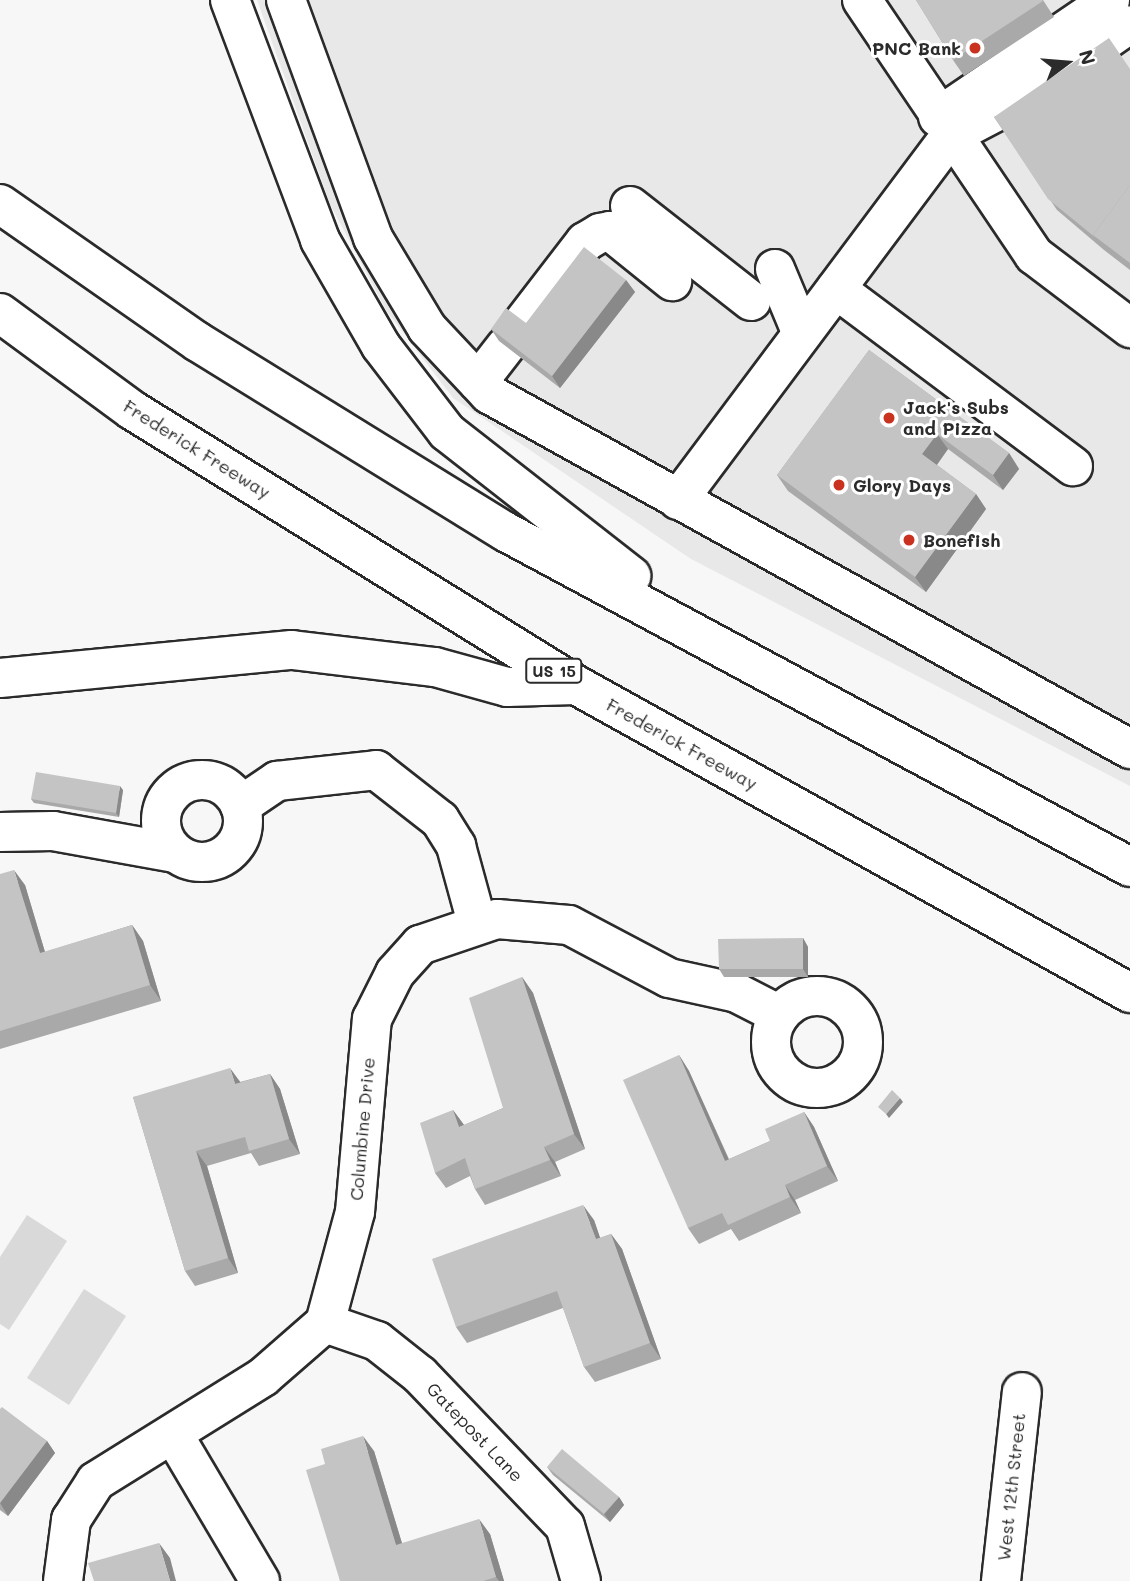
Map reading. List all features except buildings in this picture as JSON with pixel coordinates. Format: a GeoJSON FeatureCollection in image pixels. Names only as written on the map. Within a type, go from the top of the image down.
{"type":"FeatureCollection","features":[{"type":"Feature","properties":{"kind":"main road"},"geometry":{"type":"LineString","coordinates":[[230,0],[320,240],[381,346],[447,432],[552,521],[779,680]]}},
{"type":"Feature","properties":{"kind":"main road"},"geometry":{"type":"LineString","coordinates":[[286,0],[373,238],[427,328],[478,382],[678,500],[1130,749]]}},
{"type":"Feature","properties":{"kind":"main road"},"geometry":{"type":"LineString","coordinates":[[862,0],[944,127],[1034,255],[1130,328]]}},
{"type":"Feature","properties":{"kind":"main road"},"geometry":{"type":"LineString","coordinates":[[678,500],[836,289],[944,127],[1119,13]]}},
{"type":"Feature","properties":{"kind":"main road"},"geometry":{"type":"LineString","coordinates":[[0,204],[198,342],[506,532],[1130,867]]}},
{"type":"Feature","properties":{"kind":"main road"},"geometry":{"type":"LineString","coordinates":[[630,206],[751,301]]}},
{"type":"Feature","properties":{"kind":"main road"},"geometry":{"type":"LineString","coordinates":[[478,382],[585,242],[600,233],[610,231],[672,281]]}},
{"type":"Feature","properties":{"kind":"main road"},"geometry":{"type":"LineString","coordinates":[[775,270],[802,334]]}},
{"type":"Feature","properties":{"kind":"main road"},"geometry":{"type":"LineString","coordinates":[[836,289],[1073,466]]}},
{"type":"Feature","properties":{"kind":"main road","name":"Frederick Freeway"},"geometry":{"type":"LineString","coordinates":[[0,313],[132,410],[576,685],[1130,993]]}},
{"type":"Feature","properties":{"kind":"main road"},"geometry":{"type":"LineString","coordinates":[[0,678],[292,650],[435,667],[507,687],[576,685]]}},
{"type":"Feature","properties":{"kind":"main road"},"geometry":{"type":"LineString","coordinates":[[240,806],[277,781],[376,770],[440,820],[456,846],[477,923]]}},
{"type":"Feature","properties":{"kind":"main road"},"geometry":{"type":"LineString","coordinates":[[0,832],[52,831],[175,853],[200,863],[226,856],[242,834],[240,806],[211,781],[184,784],[160,816],[175,853]]}},
{"type":"Feature","properties":{"kind":"main road","name":"Columbine Drive"},"geometry":{"type":"LineString","coordinates":[[325,1323],[355,1212],[372,1019],[381,995],[420,945],[477,923],[527,919],[569,925],[669,978],[737,993],[780,1015]]}},
{"type":"Feature","properties":{"kind":"main road"},"geometry":{"type":"LineString","coordinates":[[63,1581],[71,1520],[85,1493],[262,1377],[325,1323]]}},
{"type":"Feature","properties":{"kind":"main road","name":"Gatepost Lane"},"geometry":{"type":"LineString","coordinates":[[325,1323],[377,1341],[420,1375],[565,1526],[581,1581]]}},
{"type":"Feature","properties":{"kind":"main road","name":"West 12th Street"},"geometry":{"type":"LineString","coordinates":[[1001,1581],[1022,1392]]}},
{"type":"Feature","properties":{"kind":"main road"},"geometry":{"type":"LineString","coordinates":[[173,1434],[260,1581]]}},
{"type":"Feature","properties":{"kind":"shaded area"},"geometry":{"type":"Polygon","coordinates":[[[257,0],[1130,0],[1130,786],[691,559],[453,398],[386,310],[330,204],[257,0]]]}},
{"type":"Feature","properties":{"kind":"shaded area"},"geometry":{"type":"Polygon","coordinates":[[[27,1215],[67,1241],[9,1330],[0,1324],[0,1257],[27,1215]]]}},
{"type":"Feature","properties":{"kind":"shaded area"},"geometry":{"type":"Polygon","coordinates":[[[84,1289],[126,1316],[69,1405],[27,1378],[84,1289]]]}},
{"type":"Feature","properties":{"kind":"place","name":"PNC Bank"},"geometry":{"type":"Point","coordinates":[975,48]}},
{"type":"Feature","properties":{"kind":"place","name":"Jack's Subs and Pizza"},"geometry":{"type":"Point","coordinates":[889,418]}},
{"type":"Feature","properties":{"kind":"place","name":"Glory Days"},"geometry":{"type":"Point","coordinates":[839,485]}},
{"type":"Feature","properties":{"kind":"place","name":"Bonefish"},"geometry":{"type":"Point","coordinates":[909,540]}}]}
